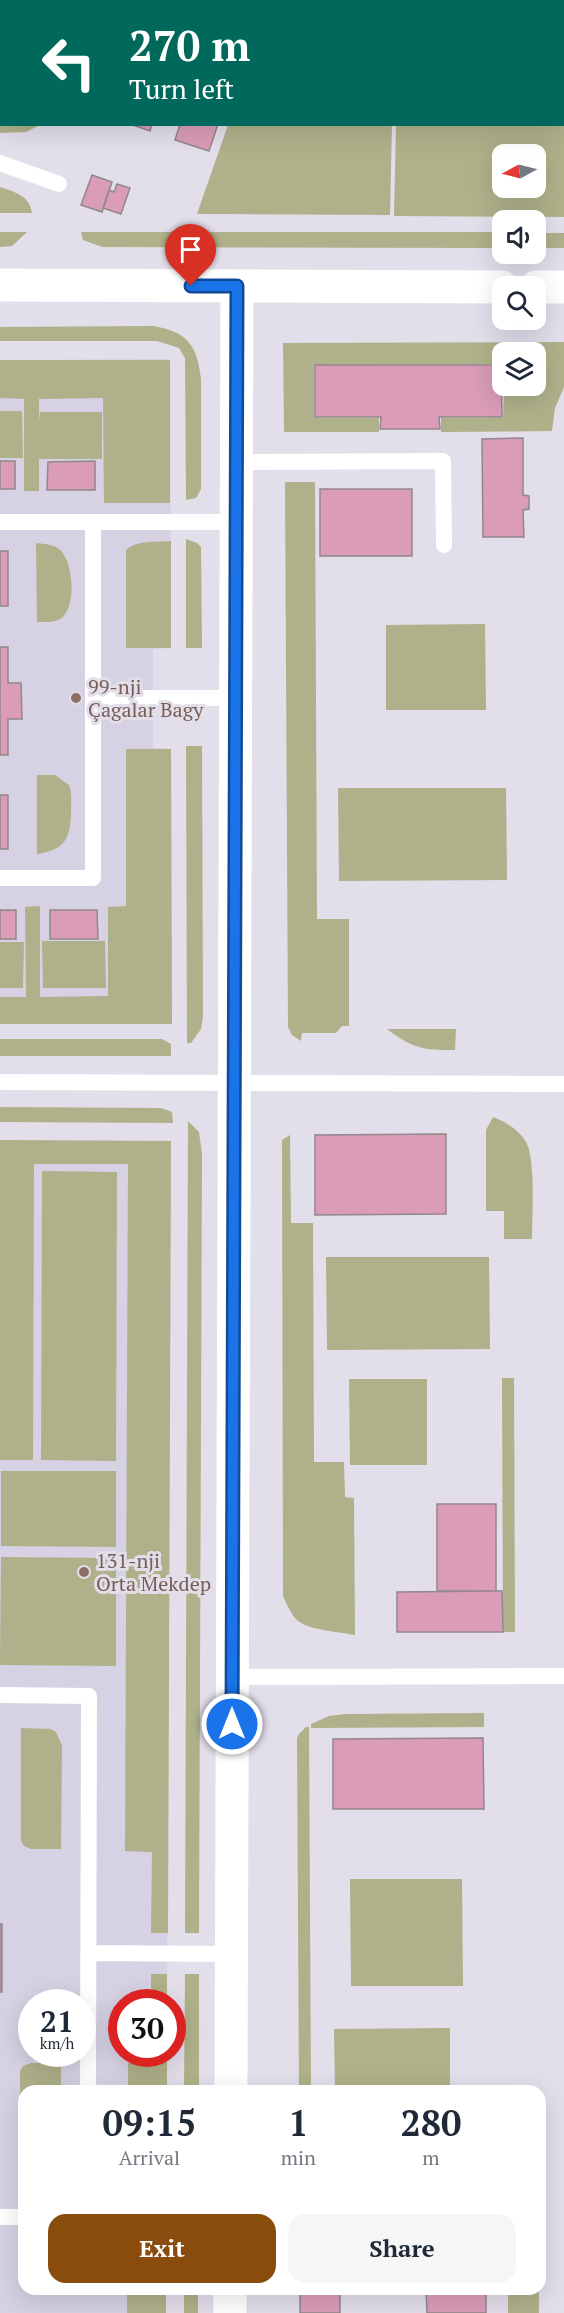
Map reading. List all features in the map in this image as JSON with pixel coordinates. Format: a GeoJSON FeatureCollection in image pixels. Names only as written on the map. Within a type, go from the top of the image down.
{"type":"FeatureCollection","features":[{"type":"Feature","properties":{"kind":"street"},"geometry":{"type":"LineString","coordinates":[[0,285],[492,287]]}},
{"type":"Feature","properties":{"kind":"street"},"geometry":{"type":"LineString","coordinates":[[231,2085],[237,286]]}},
{"type":"Feature","properties":{"kind":"street"},"geometry":{"type":"LineString","coordinates":[[546,287],[564,287]]}},
{"type":"Feature","properties":{"kind":"street"},"geometry":{"type":"LineString","coordinates":[[230,2295],[230,2313]]}},
{"type":"Feature","properties":{"kind":"lane"},"geometry":{"type":"LineString","coordinates":[[0,163],[59,183]]}},
{"type":"Feature","properties":{"kind":"lane"},"geometry":{"type":"LineString","coordinates":[[236,462],[443,460],[444,545]]}},
{"type":"Feature","properties":{"kind":"lane"},"geometry":{"type":"LineString","coordinates":[[0,522],[236,522]]}},
{"type":"Feature","properties":{"kind":"lane"},"geometry":{"type":"LineString","coordinates":[[0,878],[93,878],[93,522]]}},
{"type":"Feature","properties":{"kind":"lane"},"geometry":{"type":"LineString","coordinates":[[93,698],[236,698]]}},
{"type":"Feature","properties":{"kind":"lane"},"geometry":{"type":"LineString","coordinates":[[0,1082],[564,1084]]}},
{"type":"Feature","properties":{"kind":"lane"},"geometry":{"type":"LineString","coordinates":[[232,1677],[564,1676]]}},
{"type":"Feature","properties":{"kind":"lane"},"geometry":{"type":"LineString","coordinates":[[0,1695],[89,1696],[88,2085]]}},
{"type":"Feature","properties":{"kind":"lane"},"geometry":{"type":"LineString","coordinates":[[88,1953],[231,1954]]}},
{"type":"Feature","properties":{"kind":"lane"},"geometry":{"type":"LineString","coordinates":[[0,2217],[18,2217]]}},
{"type":"Feature","properties":{"kind":"shaded area","name":"99-nji Çagalar Bagy"},"geometry":{"type":"Polygon","coordinates":[[[170,359],[171,648],[153,649],[153,748],[171,749],[172,1024],[0,1024],[0,360],[170,359]]]}},
{"type":"Feature","properties":{"kind":"shaded area","name":"131-nji Orta Mekdep"},"geometry":{"type":"Polygon","coordinates":[[[0,1140],[171,1141],[167,1989],[108,1989],[108,2067],[167,2067],[167,2085],[18,2085],[18,2295],[166,2295],[166,2313],[0,2313],[0,1140]]]}},
{"type":"Feature","properties":{"kind":"green space"},"geometry":{"type":"Polygon","coordinates":[[[0,126],[38,126],[26,132],[0,133],[0,126]]]}},
{"type":"Feature","properties":{"kind":"green space"},"geometry":{"type":"Polygon","coordinates":[[[228,126],[392,126],[390,215],[197,214],[228,126]]]}},
{"type":"Feature","properties":{"kind":"green space"},"geometry":{"type":"Polygon","coordinates":[[[396,126],[564,126],[564,217],[546,217],[546,210],[492,210],[492,217],[394,216],[396,126]]]}},
{"type":"Feature","properties":{"kind":"green space"},"geometry":{"type":"Polygon","coordinates":[[[0,187],[25,199],[32,213],[0,213],[0,187]]]}},
{"type":"Feature","properties":{"kind":"green space"},"geometry":{"type":"Polygon","coordinates":[[[0,232],[27,232],[12,246],[0,247],[0,232]]]}},
{"type":"Feature","properties":{"kind":"green space"},"geometry":{"type":"Polygon","coordinates":[[[81,232],[492,232],[492,248],[102,247],[83,240],[81,232]]]}},
{"type":"Feature","properties":{"kind":"green space"},"geometry":{"type":"Polygon","coordinates":[[[546,233],[564,233],[564,248],[546,248],[546,233]]]}},
{"type":"Feature","properties":{"kind":"green space"},"geometry":{"type":"Polygon","coordinates":[[[153,326],[183,336],[197,357],[201,379],[201,489],[196,498],[186,500],[185,358],[179,348],[157,341],[0,341],[0,327],[153,326]]]}},
{"type":"Feature","properties":{"kind":"green space"},"geometry":{"type":"Polygon","coordinates":[[[492,342],[492,364],[314,365],[314,418],[379,418],[379,432],[284,432],[283,343],[492,342]]]}},
{"type":"Feature","properties":{"kind":"green space"},"geometry":{"type":"Polygon","coordinates":[[[546,342],[564,342],[564,387],[555,408],[552,431],[441,432],[441,418],[503,418],[504,396],[546,396],[546,342]]]}},
{"type":"Feature","properties":{"kind":"green space"},"geometry":{"type":"Polygon","coordinates":[[[0,360],[170,360],[170,503],[104,503],[103,398],[39,399],[39,421],[40,412],[102,412],[102,459],[39,459],[39,491],[24,491],[24,399],[0,398],[0,360]]]}},
{"type":"Feature","properties":{"kind":"green space"},"geometry":{"type":"Polygon","coordinates":[[[0,411],[22,411],[23,458],[0,458],[0,411]]]}},
{"type":"Feature","properties":{"kind":"green space"},"geometry":{"type":"Polygon","coordinates":[[[285,482],[315,482],[317,919],[349,919],[349,1026],[342,1026],[336,1033],[302,1033],[301,1041],[292,1035],[288,1027],[285,482]]]}},
{"type":"Feature","properties":{"kind":"green space"},"geometry":{"type":"Polygon","coordinates":[[[186,539],[201,547],[202,648],[186,648],[186,539]]]}},
{"type":"Feature","properties":{"kind":"green space"},"geometry":{"type":"Polygon","coordinates":[[[171,541],[171,648],[126,648],[126,550],[141,543],[171,541]]]}},
{"type":"Feature","properties":{"kind":"green space"},"geometry":{"type":"Polygon","coordinates":[[[36,543],[51,545],[59,549],[68,564],[72,585],[69,606],[65,614],[55,621],[37,622],[36,543]]]}},
{"type":"Feature","properties":{"kind":"green space"},"geometry":{"type":"Polygon","coordinates":[[[485,624],[486,710],[386,710],[386,625],[485,624]]]}},
{"type":"Feature","properties":{"kind":"green space"},"geometry":{"type":"Polygon","coordinates":[[[186,746],[202,746],[203,1016],[201,1029],[191,1043],[187,1043],[186,746]]]}},
{"type":"Feature","properties":{"kind":"green space"},"geometry":{"type":"Polygon","coordinates":[[[126,749],[171,749],[172,1024],[0,1024],[0,997],[26,997],[25,907],[40,906],[40,997],[108,996],[108,907],[126,906],[126,749]]]}},
{"type":"Feature","properties":{"kind":"green space"},"geometry":{"type":"Polygon","coordinates":[[[37,775],[55,775],[69,785],[71,819],[65,841],[55,849],[37,854],[37,775]]]}},
{"type":"Feature","properties":{"kind":"green space"},"geometry":{"type":"Polygon","coordinates":[[[338,788],[506,788],[507,880],[339,881],[338,788]]]}},
{"type":"Feature","properties":{"kind":"green space"},"geometry":{"type":"Polygon","coordinates":[[[42,941],[105,941],[106,988],[43,988],[42,941]]]}},
{"type":"Feature","properties":{"kind":"green space"},"geometry":{"type":"Polygon","coordinates":[[[0,942],[24,942],[23,988],[0,988],[0,942]]]}},
{"type":"Feature","properties":{"kind":"green space"},"geometry":{"type":"Polygon","coordinates":[[[387,1029],[456,1029],[455,1050],[419,1047],[404,1041],[387,1029]]]}},
{"type":"Feature","properties":{"kind":"green space"},"geometry":{"type":"Polygon","coordinates":[[[0,1039],[162,1039],[171,1044],[171,1056],[0,1056],[0,1039]]]}},
{"type":"Feature","properties":{"kind":"green space"},"geometry":{"type":"Polygon","coordinates":[[[0,1107],[161,1108],[172,1112],[173,1123],[0,1122],[0,1107]]]}},
{"type":"Feature","properties":{"kind":"green space"},"geometry":{"type":"Polygon","coordinates":[[[493,1117],[516,1130],[526,1142],[529,1150],[533,1189],[532,1239],[504,1239],[504,1211],[486,1211],[486,1130],[493,1117]]]}},
{"type":"Feature","properties":{"kind":"green space"},"geometry":{"type":"Polygon","coordinates":[[[188,1121],[199,1132],[202,1154],[199,1933],[185,1933],[188,1121]]]}},
{"type":"Feature","properties":{"kind":"green space"},"geometry":{"type":"Polygon","coordinates":[[[290,1135],[291,1223],[313,1223],[314,1462],[344,1462],[345,1497],[354,1498],[355,1635],[317,1629],[303,1624],[293,1616],[283,1596],[282,1140],[290,1135]]]}},
{"type":"Feature","properties":{"kind":"green space"},"geometry":{"type":"Polygon","coordinates":[[[0,1140],[171,1141],[168,1933],[151,1933],[152,1852],[125,1851],[128,1164],[34,1164],[33,1460],[0,1460],[0,1140]]]}},
{"type":"Feature","properties":{"kind":"green space"},"geometry":{"type":"Polygon","coordinates":[[[42,1171],[117,1172],[116,1461],[41,1460],[42,1171]]]}},
{"type":"Feature","properties":{"kind":"green space"},"geometry":{"type":"Polygon","coordinates":[[[326,1257],[489,1257],[490,1349],[327,1350],[326,1257]]]}},
{"type":"Feature","properties":{"kind":"green space"},"geometry":{"type":"Polygon","coordinates":[[[502,1378],[514,1378],[515,1632],[503,1632],[502,1378]]]}},
{"type":"Feature","properties":{"kind":"green space"},"geometry":{"type":"Polygon","coordinates":[[[349,1379],[427,1379],[427,1465],[350,1465],[349,1379]]]}},
{"type":"Feature","properties":{"kind":"green space"},"geometry":{"type":"Polygon","coordinates":[[[1,1471],[116,1471],[116,1547],[1,1546],[1,1471]]]}},
{"type":"Feature","properties":{"kind":"green space"},"geometry":{"type":"Polygon","coordinates":[[[1,1557],[116,1558],[116,1666],[0,1665],[1,1557]]]}},
{"type":"Feature","properties":{"kind":"green space"},"geometry":{"type":"Polygon","coordinates":[[[484,1713],[484,1727],[311,1728],[311,1724],[329,1716],[345,1714],[484,1713]]]}},
{"type":"Feature","properties":{"kind":"green space"},"geometry":{"type":"Polygon","coordinates":[[[309,1727],[311,2085],[299,2085],[297,1738],[309,1727]]]}},
{"type":"Feature","properties":{"kind":"green space"},"geometry":{"type":"Polygon","coordinates":[[[21,1728],[51,1729],[56,1732],[62,1746],[61,1849],[31,1849],[24,1846],[21,1841],[21,1728]]]}},
{"type":"Feature","properties":{"kind":"green space"},"geometry":{"type":"Polygon","coordinates":[[[350,1879],[462,1879],[463,1986],[351,1986],[350,1879]]]}},
{"type":"Feature","properties":{"kind":"green space"},"geometry":{"type":"Polygon","coordinates":[[[151,1974],[167,1974],[167,1989],[151,1989],[151,1974]]]}},
{"type":"Feature","properties":{"kind":"green space"},"geometry":{"type":"Polygon","coordinates":[[[185,1974],[199,1974],[199,2085],[184,2085],[185,1974]]]}},
{"type":"Feature","properties":{"kind":"green space"},"geometry":{"type":"Polygon","coordinates":[[[450,2028],[450,2085],[335,2085],[334,2029],[450,2028]]]}},
{"type":"Feature","properties":{"kind":"green space"},"geometry":{"type":"Polygon","coordinates":[[[22,2067],[61,2067],[61,2085],[20,2085],[20,2071],[22,2067]]]}},
{"type":"Feature","properties":{"kind":"green space"},"geometry":{"type":"Polygon","coordinates":[[[128,2067],[167,2067],[167,2085],[128,2085],[128,2067]]]}},
{"type":"Feature","properties":{"kind":"green space"},"geometry":{"type":"Polygon","coordinates":[[[127,2295],[166,2295],[166,2313],[127,2313],[127,2295]]]}},
{"type":"Feature","properties":{"kind":"green space"},"geometry":{"type":"Polygon","coordinates":[[[184,2295],[198,2295],[198,2313],[184,2313],[184,2295]]]}},
{"type":"Feature","properties":{"kind":"green space"},"geometry":{"type":"Polygon","coordinates":[[[508,2295],[539,2295],[539,2313],[508,2313],[508,2295]]]}},
{"type":"Feature","properties":{"kind":"building"},"geometry":{"type":"Polygon","coordinates":[[[136,126],[151,126],[150,131],[136,126]]]}},
{"type":"Feature","properties":{"kind":"building"},"geometry":{"type":"Polygon","coordinates":[[[179,126],[217,126],[209,151],[175,140],[179,126]]]}},
{"type":"Feature","properties":{"kind":"building"},"geometry":{"type":"Polygon","coordinates":[[[92,175],[112,182],[102,212],[81,205],[92,175]]]}},
{"type":"Feature","properties":{"kind":"building"},"geometry":{"type":"Polygon","coordinates":[[[117,184],[130,188],[121,214],[103,208],[109,190],[114,192],[117,184]]]}},
{"type":"Feature","properties":{"kind":"building"},"geometry":{"type":"Polygon","coordinates":[[[315,365],[492,365],[492,396],[502,396],[502,417],[439,417],[440,429],[380,429],[381,417],[315,417],[315,365]]]}},
{"type":"Feature","properties":{"kind":"building"},"geometry":{"type":"Polygon","coordinates":[[[523,438],[523,495],[529,496],[529,509],[523,510],[524,537],[483,537],[482,439],[523,438]]]}},
{"type":"Feature","properties":{"kind":"building"},"geometry":{"type":"Polygon","coordinates":[[[0,461],[15,461],[15,489],[0,489],[0,461]]]}},
{"type":"Feature","properties":{"kind":"building"},"geometry":{"type":"Polygon","coordinates":[[[95,461],[95,490],[47,490],[48,462],[95,461]]]}},
{"type":"Feature","properties":{"kind":"building"},"geometry":{"type":"Polygon","coordinates":[[[320,489],[412,489],[412,556],[320,556],[320,489]]]}},
{"type":"Feature","properties":{"kind":"building"},"geometry":{"type":"Polygon","coordinates":[[[0,551],[8,551],[8,606],[0,606],[0,551]]]}},
{"type":"Feature","properties":{"kind":"building"},"geometry":{"type":"Polygon","coordinates":[[[0,647],[8,647],[8,683],[21,683],[22,719],[8,719],[8,755],[0,755],[0,647]]]}},
{"type":"Feature","properties":{"kind":"building"},"geometry":{"type":"Polygon","coordinates":[[[0,795],[8,795],[8,849],[0,849],[0,795]]]}},
{"type":"Feature","properties":{"kind":"building"},"geometry":{"type":"Polygon","coordinates":[[[0,910],[16,910],[16,939],[0,939],[0,910]]]}},
{"type":"Feature","properties":{"kind":"building"},"geometry":{"type":"Polygon","coordinates":[[[50,910],[97,910],[98,939],[50,939],[50,910]]]}},
{"type":"Feature","properties":{"kind":"building"},"geometry":{"type":"Polygon","coordinates":[[[446,1134],[446,1214],[315,1215],[315,1135],[446,1134]]]}},
{"type":"Feature","properties":{"kind":"building"},"geometry":{"type":"Polygon","coordinates":[[[437,1504],[496,1504],[496,1591],[437,1591],[437,1504]]]}},
{"type":"Feature","properties":{"kind":"building"},"geometry":{"type":"Polygon","coordinates":[[[502,1591],[503,1632],[397,1632],[397,1592],[502,1591]]]}},
{"type":"Feature","properties":{"kind":"building"},"geometry":{"type":"Polygon","coordinates":[[[483,1738],[484,1809],[333,1809],[333,1739],[483,1738]]]}},
{"type":"Feature","properties":{"kind":"building"},"geometry":{"type":"Polygon","coordinates":[[[0,1924],[2,1924],[2,1992],[0,1992],[0,1924]]]}},
{"type":"Feature","properties":{"kind":"building"},"geometry":{"type":"Polygon","coordinates":[[[300,2295],[340,2295],[340,2313],[300,2313],[300,2295]]]}},
{"type":"Feature","properties":{"kind":"building"},"geometry":{"type":"Polygon","coordinates":[[[426,2295],[486,2295],[486,2313],[427,2313],[426,2295]]]}},
{"type":"Feature","properties":{"kind":"place","name":"99-nji Çagalar Bagy"},"geometry":{"type":"Point","coordinates":[76,698]}},
{"type":"Feature","properties":{"kind":"place","name":"131-nji Orta Mekdep"},"geometry":{"type":"Point","coordinates":[84,1572]}},
{"type":"Feature","properties":{"kind":"route"},"geometry":{"type":"LineString","coordinates":[[191,286],[237,286],[232,1724]]}}]}
